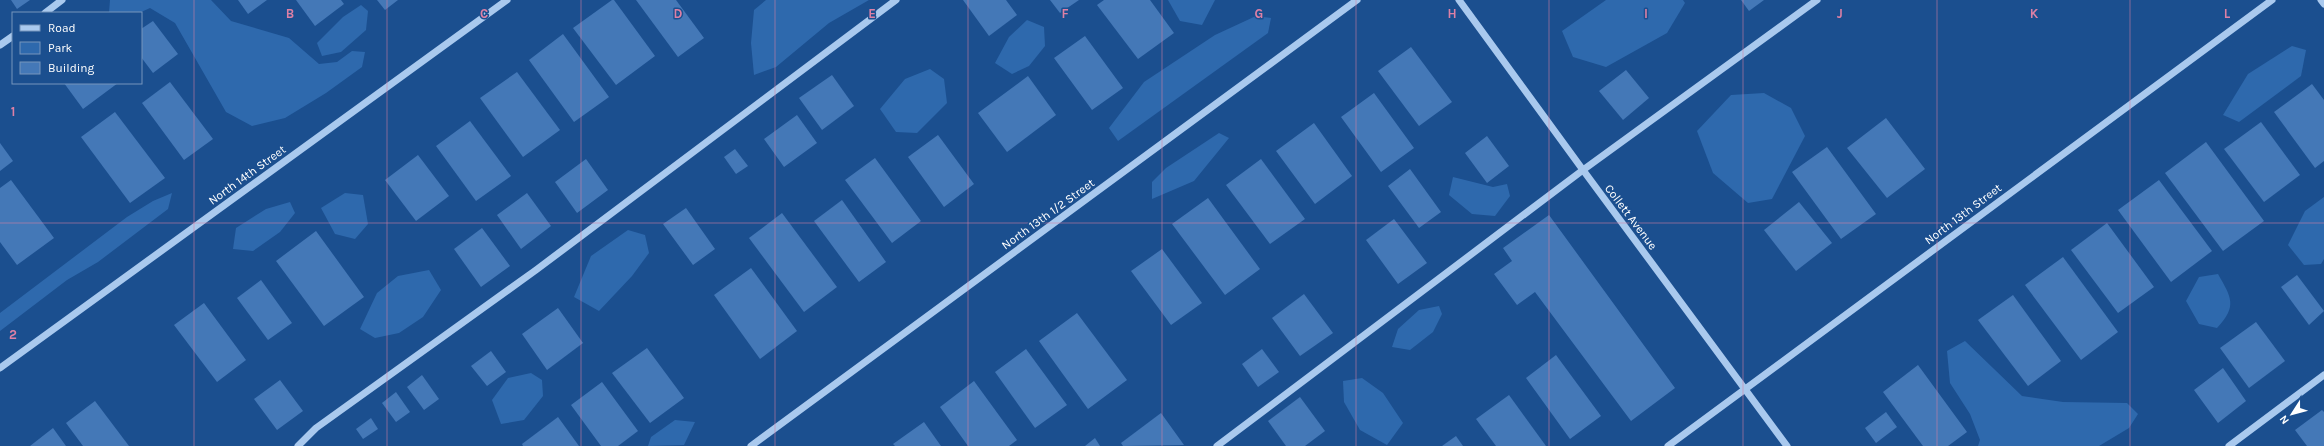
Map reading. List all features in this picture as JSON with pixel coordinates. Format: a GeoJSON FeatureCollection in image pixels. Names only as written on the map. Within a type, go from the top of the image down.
{"type":"FeatureCollection","features":[{"type":"Feature","properties":{"kind":"street"},"geometry":{"type":"LineString","coordinates":[[46,12],[62,0]]}},
{"type":"Feature","properties":{"kind":"street","name":"North 14th Street"},"geometry":{"type":"LineString","coordinates":[[0,368],[507,0]]}},
{"type":"Feature","properties":{"kind":"street"},"geometry":{"type":"LineString","coordinates":[[298,446],[316,428],[536,270],[896,0]]}},
{"type":"Feature","properties":{"kind":"street","name":"North 13th 1/2 Street"},"geometry":{"type":"LineString","coordinates":[[751,446],[1357,0]]}},
{"type":"Feature","properties":{"kind":"street","name":"Collett Avenue"},"geometry":{"type":"LineString","coordinates":[[1459,0],[1787,446]]}},
{"type":"Feature","properties":{"kind":"street"},"geometry":{"type":"LineString","coordinates":[[1216,446],[1583,170],[1817,0]]}},
{"type":"Feature","properties":{"kind":"street","name":"North 13th Street"},"geometry":{"type":"LineString","coordinates":[[1668,446],[2272,0]]}},
{"type":"Feature","properties":{"kind":"street"},"geometry":{"type":"LineString","coordinates":[[2321,0],[2324,4]]}},
{"type":"Feature","properties":{"kind":"street"},"geometry":{"type":"LineString","coordinates":[[0,45],[12,37]]}},
{"type":"Feature","properties":{"kind":"street"},"geometry":{"type":"LineString","coordinates":[[2229,446],[2324,375]]}},
{"type":"Feature","properties":{"kind":"green space"},"geometry":{"type":"Polygon","coordinates":[[[110,0],[211,0],[231,21],[289,38],[319,64],[337,62],[352,51],[365,52],[362,67],[326,93],[285,118],[252,126],[226,112],[175,23],[150,8],[141,12],[109,12],[110,0]]]}},
{"type":"Feature","properties":{"kind":"green space"},"geometry":{"type":"Polygon","coordinates":[[[766,0],[869,0],[829,23],[776,67],[754,75],[751,43],[754,10],[766,0]]]}},
{"type":"Feature","properties":{"kind":"green space"},"geometry":{"type":"Polygon","coordinates":[[[1168,0],[1215,0],[1202,25],[1180,21],[1168,0]]]}},
{"type":"Feature","properties":{"kind":"green space"},"geometry":{"type":"Polygon","coordinates":[[[1606,0],[1683,0],[1685,3],[1667,33],[1606,67],[1573,57],[1562,31],[1606,0]]]}},
{"type":"Feature","properties":{"kind":"green space"},"geometry":{"type":"Polygon","coordinates":[[[361,5],[368,11],[366,30],[341,52],[322,56],[317,43],[343,17],[361,5]]]}},
{"type":"Feature","properties":{"kind":"green space"},"geometry":{"type":"Polygon","coordinates":[[[1256,16],[1271,18],[1268,33],[1118,141],[1109,128],[1144,82],[1215,35],[1256,16]]]}},
{"type":"Feature","properties":{"kind":"green space"},"geometry":{"type":"Polygon","coordinates":[[[1027,20],[1044,27],[1045,46],[1029,66],[1012,74],[995,63],[1009,37],[1027,20]]]}},
{"type":"Feature","properties":{"kind":"green space"},"geometry":{"type":"Polygon","coordinates":[[[2292,46],[2306,50],[2301,76],[2239,122],[2223,115],[2248,74],[2292,46]]]}},
{"type":"Feature","properties":{"kind":"green space"},"geometry":{"type":"Polygon","coordinates":[[[930,69],[944,79],[947,103],[917,133],[896,132],[880,109],[905,79],[930,69]]]}},
{"type":"Feature","properties":{"kind":"green space"},"geometry":{"type":"Polygon","coordinates":[[[1764,93],[1791,108],[1805,136],[1772,199],[1748,203],[1713,173],[1697,131],[1731,95],[1764,93]]]}},
{"type":"Feature","properties":{"kind":"green space"},"geometry":{"type":"Polygon","coordinates":[[[1219,133],[1229,138],[1194,181],[1152,199],[1152,182],[1166,168],[1219,133]]]}},
{"type":"Feature","properties":{"kind":"green space"},"geometry":{"type":"Polygon","coordinates":[[[1453,177],[1493,187],[1507,184],[1510,196],[1495,216],[1472,214],[1449,195],[1453,177]]]}},
{"type":"Feature","properties":{"kind":"green space"},"geometry":{"type":"Polygon","coordinates":[[[172,193],[168,209],[98,262],[67,280],[0,331],[0,313],[127,217],[153,201],[172,193]]]}},
{"type":"Feature","properties":{"kind":"green space"},"geometry":{"type":"Polygon","coordinates":[[[345,193],[363,195],[368,224],[355,239],[335,234],[321,208],[345,193]]]}},
{"type":"Feature","properties":{"kind":"green space"},"geometry":{"type":"Polygon","coordinates":[[[2324,197],[2324,259],[2321,264],[2304,265],[2288,245],[2305,211],[2324,197]]]}},
{"type":"Feature","properties":{"kind":"green space"},"geometry":{"type":"Polygon","coordinates":[[[290,202],[295,213],[280,232],[253,251],[233,249],[236,228],[266,209],[290,202]]]}},
{"type":"Feature","properties":{"kind":"green space"},"geometry":{"type":"Polygon","coordinates":[[[628,230],[645,235],[649,253],[632,276],[599,311],[574,297],[591,256],[628,230]]]}},
{"type":"Feature","properties":{"kind":"green space"},"geometry":{"type":"Polygon","coordinates":[[[429,270],[441,290],[423,317],[399,333],[375,338],[360,329],[377,293],[398,276],[429,270]]]}},
{"type":"Feature","properties":{"kind":"green space"},"geometry":{"type":"Polygon","coordinates":[[[2218,274],[2229,295],[2230,307],[2228,314],[2217,328],[2199,324],[2186,301],[2199,277],[2218,274]]]}},
{"type":"Feature","properties":{"kind":"green space"},"geometry":{"type":"Polygon","coordinates":[[[1439,306],[1442,314],[1433,332],[1410,350],[1392,347],[1398,329],[1419,310],[1439,306]]]}},
{"type":"Feature","properties":{"kind":"green space"},"geometry":{"type":"Polygon","coordinates":[[[1965,341],[2022,396],[2063,402],[2127,403],[2138,414],[2129,428],[2099,446],[1978,446],[1980,440],[1970,414],[1950,383],[1947,351],[1965,341]]]}},
{"type":"Feature","properties":{"kind":"green space"},"geometry":{"type":"Polygon","coordinates":[[[531,373],[542,380],[543,396],[524,420],[501,424],[492,400],[508,378],[531,373]]]}},
{"type":"Feature","properties":{"kind":"green space"},"geometry":{"type":"Polygon","coordinates":[[[1362,378],[1383,393],[1403,423],[1387,445],[1360,430],[1344,402],[1343,381],[1362,378]]]}},
{"type":"Feature","properties":{"kind":"green space"},"geometry":{"type":"Polygon","coordinates":[[[675,420],[695,422],[684,445],[648,446],[651,437],[675,420]]]}},
{"type":"Feature","properties":{"kind":"building"},"geometry":{"type":"Polygon","coordinates":[[[11,0],[30,0],[17,9],[11,0]]]}},
{"type":"Feature","properties":{"kind":"building"},"geometry":{"type":"Polygon","coordinates":[[[238,0],[267,0],[248,14],[238,0]]]}},
{"type":"Feature","properties":{"kind":"building"},"geometry":{"type":"Polygon","coordinates":[[[296,0],[341,0],[344,4],[315,26],[296,0]]]}},
{"type":"Feature","properties":{"kind":"building"},"geometry":{"type":"Polygon","coordinates":[[[377,0],[398,0],[385,10],[377,0]]]}},
{"type":"Feature","properties":{"kind":"building"},"geometry":{"type":"Polygon","coordinates":[[[614,0],[655,56],[616,85],[573,28],[614,0]]]}},
{"type":"Feature","properties":{"kind":"building"},"geometry":{"type":"Polygon","coordinates":[[[636,0],[676,0],[704,38],[678,57],[636,0]]]}},
{"type":"Feature","properties":{"kind":"building"},"geometry":{"type":"Polygon","coordinates":[[[963,0],[1006,0],[1017,15],[989,36],[963,0]]]}},
{"type":"Feature","properties":{"kind":"building"},"geometry":{"type":"Polygon","coordinates":[[[1050,0],[1079,0],[1060,13],[1050,0]]]}},
{"type":"Feature","properties":{"kind":"building"},"geometry":{"type":"Polygon","coordinates":[[[1104,0],[1150,0],[1174,33],[1138,59],[1097,5],[1104,0]]]}},
{"type":"Feature","properties":{"kind":"building"},"geometry":{"type":"Polygon","coordinates":[[[1741,0],[1764,0],[1749,11],[1741,0]]]}},
{"type":"Feature","properties":{"kind":"building"},"geometry":{"type":"Polygon","coordinates":[[[153,21],[178,54],[153,73],[142,58],[142,28],[153,21]]]}},
{"type":"Feature","properties":{"kind":"building"},"geometry":{"type":"Polygon","coordinates":[[[563,34],[609,97],[574,122],[529,60],[563,34]]]}},
{"type":"Feature","properties":{"kind":"building"},"geometry":{"type":"Polygon","coordinates":[[[1085,36],[1123,88],[1092,110],[1054,58],[1085,36]]]}},
{"type":"Feature","properties":{"kind":"building"},"geometry":{"type":"Polygon","coordinates":[[[1411,47],[1452,102],[1419,126],[1378,71],[1411,47]]]}},
{"type":"Feature","properties":{"kind":"building"},"geometry":{"type":"Polygon","coordinates":[[[1626,70],[1649,98],[1623,120],[1599,91],[1626,70]]]}},
{"type":"Feature","properties":{"kind":"building"},"geometry":{"type":"Polygon","coordinates":[[[517,72],[560,130],[523,157],[480,98],[517,72]]]}},
{"type":"Feature","properties":{"kind":"building"},"geometry":{"type":"Polygon","coordinates":[[[832,75],[854,106],[822,130],[799,98],[832,75]]]}},
{"type":"Feature","properties":{"kind":"building"},"geometry":{"type":"Polygon","coordinates":[[[1028,76],[1056,115],[1007,152],[978,113],[1028,76]]]}},
{"type":"Feature","properties":{"kind":"building"},"geometry":{"type":"Polygon","coordinates":[[[170,82],[213,139],[184,160],[142,103],[170,82]]]}},
{"type":"Feature","properties":{"kind":"building"},"geometry":{"type":"Polygon","coordinates":[[[65,84],[117,84],[83,109],[65,84]]]}},
{"type":"Feature","properties":{"kind":"building"},"geometry":{"type":"Polygon","coordinates":[[[2312,84],[2324,100],[2324,161],[2315,168],[2274,112],[2312,84]]]}},
{"type":"Feature","properties":{"kind":"building"},"geometry":{"type":"Polygon","coordinates":[[[1374,93],[1414,148],[1381,172],[1341,117],[1374,93]]]}},
{"type":"Feature","properties":{"kind":"building"},"geometry":{"type":"Polygon","coordinates":[[[115,112],[165,178],[130,203],[81,137],[115,112]]]}},
{"type":"Feature","properties":{"kind":"building"},"geometry":{"type":"Polygon","coordinates":[[[797,115],[817,143],[784,167],[764,139],[797,115]]]}},
{"type":"Feature","properties":{"kind":"building"},"geometry":{"type":"Polygon","coordinates":[[[1886,118],[1925,169],[1887,198],[1847,148],[1886,118]]]}},
{"type":"Feature","properties":{"kind":"building"},"geometry":{"type":"Polygon","coordinates":[[[470,121],[511,176],[476,201],[436,146],[470,121]]]}},
{"type":"Feature","properties":{"kind":"building"},"geometry":{"type":"Polygon","coordinates":[[[2261,122],[2300,175],[2264,202],[2224,149],[2261,122]]]}},
{"type":"Feature","properties":{"kind":"building"},"geometry":{"type":"Polygon","coordinates":[[[1314,123],[1352,176],[1315,204],[1276,151],[1314,123]]]}},
{"type":"Feature","properties":{"kind":"building"},"geometry":{"type":"Polygon","coordinates":[[[938,135],[974,184],[944,207],[908,157],[938,135]]]}},
{"type":"Feature","properties":{"kind":"building"},"geometry":{"type":"Polygon","coordinates":[[[1487,136],[1509,166],[1487,183],[1465,153],[1487,136]]]}},
{"type":"Feature","properties":{"kind":"building"},"geometry":{"type":"Polygon","coordinates":[[[2206,142],[2264,221],[2223,251],[2165,173],[2206,142]]]}},
{"type":"Feature","properties":{"kind":"building"},"geometry":{"type":"Polygon","coordinates":[[[0,143],[13,161],[0,171],[0,143]]]}},
{"type":"Feature","properties":{"kind":"building"},"geometry":{"type":"Polygon","coordinates":[[[1827,147],[1876,214],[1841,239],[1792,172],[1827,147]]]}},
{"type":"Feature","properties":{"kind":"building"},"geometry":{"type":"Polygon","coordinates":[[[735,149],[748,166],[736,174],[724,157],[735,149]]]}},
{"type":"Feature","properties":{"kind":"building"},"geometry":{"type":"Polygon","coordinates":[[[418,155],[449,196],[416,221],[385,180],[418,155]]]}},
{"type":"Feature","properties":{"kind":"building"},"geometry":{"type":"Polygon","coordinates":[[[875,158],[921,221],[892,243],[845,180],[875,158]]]}},
{"type":"Feature","properties":{"kind":"building"},"geometry":{"type":"Polygon","coordinates":[[[586,159],[608,190],[577,213],[555,182],[586,159]]]}},
{"type":"Feature","properties":{"kind":"building"},"geometry":{"type":"Polygon","coordinates":[[[1261,159],[1305,219],[1270,244],[1226,185],[1261,159]]]}},
{"type":"Feature","properties":{"kind":"building"},"geometry":{"type":"Polygon","coordinates":[[[1410,169],[1441,212],[1419,228],[1388,186],[1410,169]]]}},
{"type":"Feature","properties":{"kind":"building"},"geometry":{"type":"Polygon","coordinates":[[[11,180],[54,238],[17,265],[0,242],[0,188],[11,180]]]}},
{"type":"Feature","properties":{"kind":"building"},"geometry":{"type":"Polygon","coordinates":[[[2159,180],[2212,251],[2171,282],[2118,210],[2159,180]]]}},
{"type":"Feature","properties":{"kind":"building"},"geometry":{"type":"Polygon","coordinates":[[[527,193],[551,226],[521,249],[497,215],[527,193]]]}},
{"type":"Feature","properties":{"kind":"building"},"geometry":{"type":"Polygon","coordinates":[[[1208,198],[1260,269],[1225,295],[1172,224],[1208,198]]]}},
{"type":"Feature","properties":{"kind":"building"},"geometry":{"type":"Polygon","coordinates":[[[842,200],[886,262],[859,282],[814,221],[842,200]]]}},
{"type":"Feature","properties":{"kind":"building"},"geometry":{"type":"Polygon","coordinates":[[[1799,202],[1832,243],[1796,271],[1764,230],[1799,202]]]}},
{"type":"Feature","properties":{"kind":"building"},"geometry":{"type":"Polygon","coordinates":[[[686,208],[715,249],[693,265],[663,224],[686,208]]]}},
{"type":"Feature","properties":{"kind":"building"},"geometry":{"type":"Polygon","coordinates":[[[782,213],[837,287],[804,312],[749,238],[782,213]]]}},
{"type":"Feature","properties":{"kind":"building"},"geometry":{"type":"Polygon","coordinates":[[[1549,215],[1675,388],[1631,421],[1535,292],[1517,305],[1494,274],[1512,261],[1503,248],[1549,215]]]}},
{"type":"Feature","properties":{"kind":"building"},"geometry":{"type":"Polygon","coordinates":[[[1394,219],[1427,263],[1398,284],[1366,240],[1394,219]]]}},
{"type":"Feature","properties":{"kind":"building"},"geometry":{"type":"Polygon","coordinates":[[[2107,223],[2154,287],[2118,313],[2071,250],[2107,223]]]}},
{"type":"Feature","properties":{"kind":"building"},"geometry":{"type":"Polygon","coordinates":[[[482,228],[510,266],[481,287],[454,249],[482,228]]]}},
{"type":"Feature","properties":{"kind":"building"},"geometry":{"type":"Polygon","coordinates":[[[316,231],[364,297],[324,326],[276,261],[316,231]]]}},
{"type":"Feature","properties":{"kind":"building"},"geometry":{"type":"Polygon","coordinates":[[[1162,249],[1202,303],[1171,325],[1131,271],[1162,249]]]}},
{"type":"Feature","properties":{"kind":"building"},"geometry":{"type":"Polygon","coordinates":[[[2063,257],[2118,332],[2081,360],[2025,285],[2063,257]]]}},
{"type":"Feature","properties":{"kind":"building"},"geometry":{"type":"Polygon","coordinates":[[[751,268],[797,331],[760,359],[714,295],[751,268]]]}},
{"type":"Feature","properties":{"kind":"building"},"geometry":{"type":"Polygon","coordinates":[[[2297,275],[2324,311],[2309,325],[2281,287],[2297,275]]]}},
{"type":"Feature","properties":{"kind":"building"},"geometry":{"type":"Polygon","coordinates":[[[261,280],[292,323],[268,340],[237,298],[261,280]]]}},
{"type":"Feature","properties":{"kind":"building"},"geometry":{"type":"Polygon","coordinates":[[[1304,294],[1333,333],[1300,356],[1272,318],[1304,294]]]}},
{"type":"Feature","properties":{"kind":"building"},"geometry":{"type":"Polygon","coordinates":[[[2013,295],[2061,361],[2028,386],[1978,320],[2013,295]]]}},
{"type":"Feature","properties":{"kind":"building"},"geometry":{"type":"Polygon","coordinates":[[[204,303],[246,360],[217,382],[174,325],[204,303]]]}},
{"type":"Feature","properties":{"kind":"building"},"geometry":{"type":"Polygon","coordinates":[[[558,308],[583,343],[547,370],[522,334],[558,308]]]}},
{"type":"Feature","properties":{"kind":"building"},"geometry":{"type":"Polygon","coordinates":[[[1077,313],[1127,380],[1088,409],[1039,341],[1077,313]]]}},
{"type":"Feature","properties":{"kind":"building"},"geometry":{"type":"Polygon","coordinates":[[[2256,322],[2285,361],[2249,388],[2220,348],[2256,322]]]}},
{"type":"Feature","properties":{"kind":"building"},"geometry":{"type":"Polygon","coordinates":[[[647,348],[684,398],[650,423],[612,373],[647,348]]]}},
{"type":"Feature","properties":{"kind":"building"},"geometry":{"type":"Polygon","coordinates":[[[1026,349],[1067,405],[1035,428],[995,372],[1026,349]]]}},
{"type":"Feature","properties":{"kind":"building"},"geometry":{"type":"Polygon","coordinates":[[[1262,349],[1279,372],[1258,387],[1242,364],[1262,349]]]}},
{"type":"Feature","properties":{"kind":"building"},"geometry":{"type":"Polygon","coordinates":[[[491,351],[506,372],[487,386],[471,366],[491,351]]]}},
{"type":"Feature","properties":{"kind":"building"},"geometry":{"type":"Polygon","coordinates":[[[1556,355],[1601,416],[1570,439],[1526,378],[1556,355]]]}},
{"type":"Feature","properties":{"kind":"building"},"geometry":{"type":"Polygon","coordinates":[[[1918,365],[1967,432],[1948,446],[1923,446],[1883,392],[1918,365]]]}},
{"type":"Feature","properties":{"kind":"building"},"geometry":{"type":"Polygon","coordinates":[[[2223,368],[2246,401],[2218,423],[2194,390],[2223,368]]]}},
{"type":"Feature","properties":{"kind":"building"},"geometry":{"type":"Polygon","coordinates":[[[422,375],[439,399],[424,410],[407,387],[422,375]]]}},
{"type":"Feature","properties":{"kind":"building"},"geometry":{"type":"Polygon","coordinates":[[[280,380],[303,411],[277,430],[254,399],[280,380]]]}},
{"type":"Feature","properties":{"kind":"building"},"geometry":{"type":"Polygon","coordinates":[[[974,381],[1017,440],[1009,446],[968,446],[940,407],[974,381]]]}},
{"type":"Feature","properties":{"kind":"building"},"geometry":{"type":"Polygon","coordinates":[[[602,382],[638,431],[618,446],[601,446],[571,405],[602,382]]]}},
{"type":"Feature","properties":{"kind":"building"},"geometry":{"type":"Polygon","coordinates":[[[396,392],[410,412],[396,422],[382,403],[396,392]]]}},
{"type":"Feature","properties":{"kind":"building"},"geometry":{"type":"Polygon","coordinates":[[[1509,395],[1546,446],[1496,446],[1476,419],[1509,395]]]}},
{"type":"Feature","properties":{"kind":"building"},"geometry":{"type":"Polygon","coordinates":[[[1300,397],[1325,431],[1305,446],[1286,446],[1268,421],[1300,397]]]}},
{"type":"Feature","properties":{"kind":"building"},"geometry":{"type":"Polygon","coordinates":[[[95,401],[129,446],[83,446],[66,423],[95,401]]]}},
{"type":"Feature","properties":{"kind":"building"},"geometry":{"type":"Polygon","coordinates":[[[2322,410],[2324,412],[2324,446],[2307,446],[2295,430],[2322,410]]]}},
{"type":"Feature","properties":{"kind":"building"},"geometry":{"type":"Polygon","coordinates":[[[1886,412],[1897,427],[1876,443],[1865,428],[1886,412]]]}},
{"type":"Feature","properties":{"kind":"building"},"geometry":{"type":"Polygon","coordinates":[[[1161,413],[1184,445],[1123,446],[1121,443],[1161,413]]]}},
{"type":"Feature","properties":{"kind":"building"},"geometry":{"type":"Polygon","coordinates":[[[558,417],[579,446],[523,446],[522,444],[558,417]]]}},
{"type":"Feature","properties":{"kind":"building"},"geometry":{"type":"Polygon","coordinates":[[[371,418],[378,429],[363,439],[356,429],[371,418]]]}},
{"type":"Feature","properties":{"kind":"building"},"geometry":{"type":"Polygon","coordinates":[[[924,422],[941,446],[895,446],[893,444],[924,422]]]}},
{"type":"Feature","properties":{"kind":"building"},"geometry":{"type":"Polygon","coordinates":[[[53,428],[66,446],[30,446],[53,428]]]}},
{"type":"Feature","properties":{"kind":"building"},"geometry":{"type":"Polygon","coordinates":[[[1456,436],[1463,446],[1442,446],[1456,436]]]}},
{"type":"Feature","properties":{"kind":"building"},"geometry":{"type":"Polygon","coordinates":[[[1095,438],[1100,446],[1085,446],[1095,438]]]}}]}
